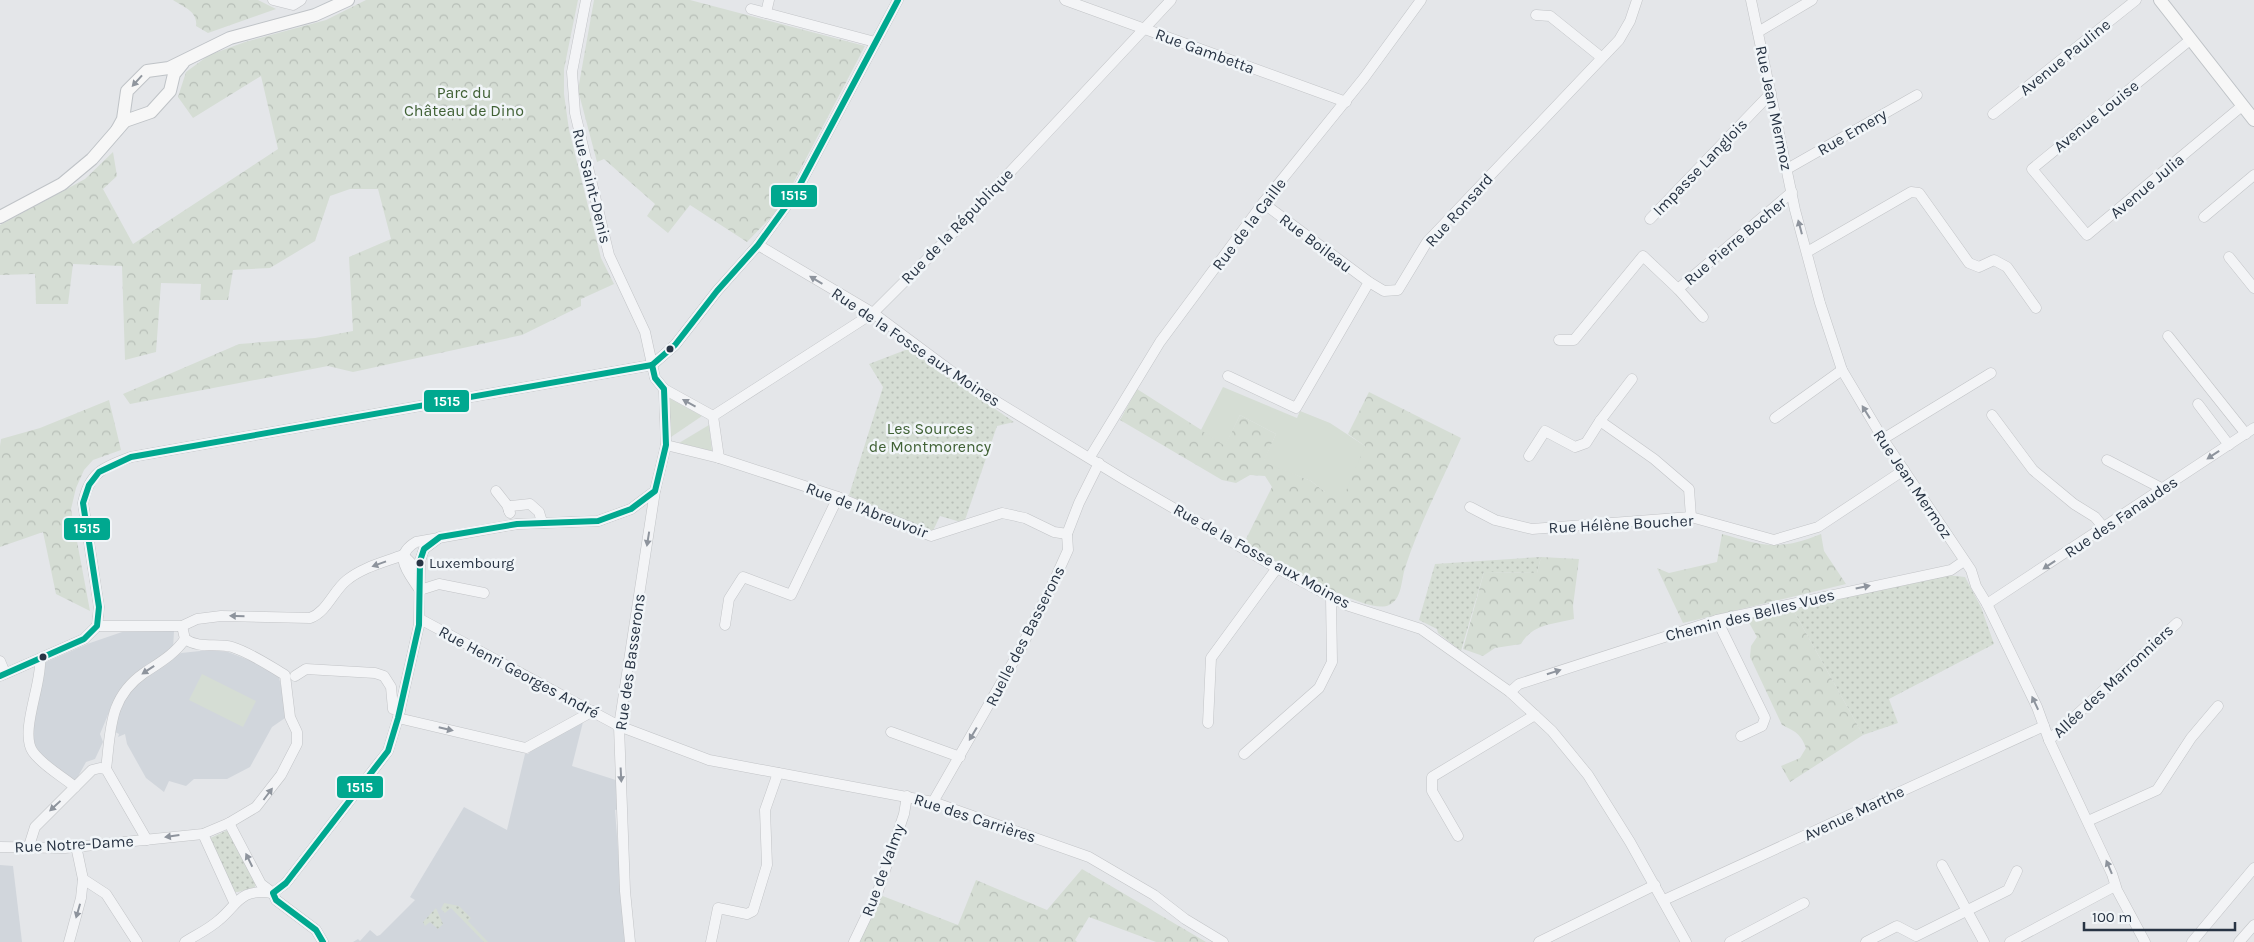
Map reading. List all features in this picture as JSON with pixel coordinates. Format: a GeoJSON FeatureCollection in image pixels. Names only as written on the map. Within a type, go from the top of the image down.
{"type":"FeatureCollection","features":[{"type":"Feature","properties":{"kind":"main road"},"geometry":{"type":"LineString","coordinates":[[117,130],[123,119],[127,91],[144,73],[152,69],[169,68],[230,38],[306,18],[348,0]]}},
{"type":"Feature","properties":{"kind":"main road"},"geometry":{"type":"LineString","coordinates":[[2160,0],[2254,120]]}},
{"type":"Feature","properties":{"kind":"main road"},"geometry":{"type":"LineString","coordinates":[[0,217],[68,180],[92,159],[126,121],[151,112],[171,88],[176,70],[185,60]]}},
{"type":"Feature","properties":{"kind":"main road"},"geometry":{"type":"LineString","coordinates":[[161,69],[170,78],[171,88]]}},
{"type":"Feature","properties":{"kind":"main road"},"geometry":{"type":"LineString","coordinates":[[126,106],[129,112],[138,116]]}},
{"type":"Feature","properties":{"kind":"street"},"geometry":{"type":"LineString","coordinates":[[273,0],[293,6],[301,0]]}},
{"type":"Feature","properties":{"kind":"street","name":"Rue Saint-Denis"},"geometry":{"type":"LineString","coordinates":[[586,0],[572,72],[575,113],[609,255],[645,332],[655,378],[664,389]]}},
{"type":"Feature","properties":{"kind":"street"},"geometry":{"type":"LineString","coordinates":[[766,13],[769,0]]}},
{"type":"Feature","properties":{"kind":"street"},"geometry":{"type":"LineString","coordinates":[[0,661],[3,674],[40,660],[84,639],[97,626],[99,607],[83,503],[86,487],[97,472],[113,463],[131,457],[652,365],[675,345],[717,290],[758,245],[795,194],[898,0]]}},
{"type":"Feature","properties":{"kind":"street","name":"Rue Gambetta"},"geometry":{"type":"LineString","coordinates":[[1065,0],[1346,102]]}},
{"type":"Feature","properties":{"kind":"street","name":"Rue de la République"},"geometry":{"type":"LineString","coordinates":[[713,416],[873,313],[956,230],[1171,0]]}},
{"type":"Feature","properties":{"kind":"street","name":"Rue de la Caille"},"geometry":{"type":"LineString","coordinates":[[1090,457],[1160,342],[1263,203],[1346,102],[1421,0]]}},
{"type":"Feature","properties":{"kind":"street","name":"Rue Ronsard"},"geometry":{"type":"LineString","coordinates":[[1369,282],[1384,291],[1398,290],[1427,242],[1601,58],[1625,30],[1637,0]]}},
{"type":"Feature","properties":{"kind":"street","name":"Rue Jean Mermoz"},"geometry":{"type":"LineString","coordinates":[[1751,0],[1792,192],[1820,303],[1842,370],[1856,396],[1964,561],[1987,604],[2088,820],[2115,886],[2144,942]]}},
{"type":"Feature","properties":{"kind":"street"},"geometry":{"type":"LineString","coordinates":[[1758,32],[1812,0]]}},
{"type":"Feature","properties":{"kind":"street","name":"Avenue Pauline"},"geometry":{"type":"LineString","coordinates":[[1993,114],[2136,0]]}},
{"type":"Feature","properties":{"kind":"street"},"geometry":{"type":"LineString","coordinates":[[751,10],[875,42]]}},
{"type":"Feature","properties":{"kind":"street"},"geometry":{"type":"LineString","coordinates":[[1536,15],[1550,16],[1601,58]]}},
{"type":"Feature","properties":{"kind":"street","name":"Avenue Louise"},"geometry":{"type":"LineString","coordinates":[[2056,199],[2032,168],[2190,40]]}},
{"type":"Feature","properties":{"kind":"street","name":"Impasse Langlois"},"geometry":{"type":"LineString","coordinates":[[1650,219],[1771,93]]}},
{"type":"Feature","properties":{"kind":"street","name":"Rue Emery"},"geometry":{"type":"LineString","coordinates":[[1787,169],[1917,95]]}},
{"type":"Feature","properties":{"kind":"street","name":"Avenue Julia"},"geometry":{"type":"LineString","coordinates":[[2056,199],[2087,235],[2242,106]]}},
{"type":"Feature","properties":{"kind":"street"},"geometry":{"type":"LineString","coordinates":[[2204,217],[2254,175]]}},
{"type":"Feature","properties":{"kind":"street","name":"Rue Pierre Bocher"},"geometry":{"type":"LineString","coordinates":[[1678,289],[1792,192]]}},
{"type":"Feature","properties":{"kind":"street"},"geometry":{"type":"LineString","coordinates":[[1807,252],[1911,192],[1919,193],[1969,263],[1979,267],[1994,260],[2007,267],[2036,308]]}},
{"type":"Feature","properties":{"kind":"street","name":"Rue Boileau"},"geometry":{"type":"LineString","coordinates":[[1263,203],[1369,282]]}},
{"type":"Feature","properties":{"kind":"street","name":"Rue de la Fosse aux Moines"},"geometry":{"type":"LineString","coordinates":[[758,245],[873,313],[971,386],[1099,463],[1277,568],[1346,605],[1421,629],[1510,692],[1552,731],[1588,775],[1664,900],[1686,942]]}},
{"type":"Feature","properties":{"kind":"street","name":"Rue Pierre Bocher"},"geometry":{"type":"LineString","coordinates":[[1559,340],[1574,340],[1643,256],[1678,289],[1703,317]]}},
{"type":"Feature","properties":{"kind":"street"},"geometry":{"type":"LineString","coordinates":[[2229,257],[2252,281]]}},
{"type":"Feature","properties":{"kind":"street"},"geometry":{"type":"LineString","coordinates":[[1228,376],[1296,408],[1369,282]]}},
{"type":"Feature","properties":{"kind":"street"},"geometry":{"type":"LineString","coordinates":[[2168,336],[2250,431]]}},
{"type":"Feature","properties":{"kind":"street"},"geometry":{"type":"LineString","coordinates":[[1775,418],[1842,370]]}},
{"type":"Feature","properties":{"kind":"street"},"geometry":{"type":"LineString","coordinates":[[1883,438],[1991,373]]}},
{"type":"Feature","properties":{"kind":"street"},"geometry":{"type":"LineString","coordinates":[[1530,456],[1545,431],[1575,448],[1586,443],[1632,379]]}},
{"type":"Feature","properties":{"kind":"street"},"geometry":{"type":"LineString","coordinates":[[664,389],[713,416],[719,458]]}},
{"type":"Feature","properties":{"kind":"street","name":"Rue des Basserons"},"geometry":{"type":"LineString","coordinates":[[630,942],[625,891],[619,726],[655,491],[666,445],[664,389]]}},
{"type":"Feature","properties":{"kind":"street"},"geometry":{"type":"LineString","coordinates":[[2198,404],[2229,445]]}},
{"type":"Feature","properties":{"kind":"street"},"geometry":{"type":"LineString","coordinates":[[1992,414],[2033,470],[2074,504],[2095,517],[2104,528]]}},
{"type":"Feature","properties":{"kind":"street"},"geometry":{"type":"LineString","coordinates":[[1600,421],[1654,459],[1689,489],[1691,517]]}},
{"type":"Feature","properties":{"kind":"street","name":"Rue des Fanaudes"},"geometry":{"type":"LineString","coordinates":[[1987,604],[2250,431]]}},
{"type":"Feature","properties":{"kind":"street","name":"Rue de l'Abreuvoir"},"geometry":{"type":"LineString","coordinates":[[666,445],[719,458],[838,497],[931,536],[1002,513],[1025,518],[1054,532],[1067,534]]}},
{"type":"Feature","properties":{"kind":"street"},"geometry":{"type":"LineString","coordinates":[[2108,460],[2163,489]]}},
{"type":"Feature","properties":{"kind":"street","name":"Ruelle des Basserons"},"geometry":{"type":"LineString","coordinates":[[933,802],[1020,650],[1054,581],[1068,550],[1067,534],[1079,503],[1099,463]]}},
{"type":"Feature","properties":{"kind":"street","name":"Rue Hélène Boucher"},"geometry":{"type":"LineString","coordinates":[[1470,507],[1495,520],[1532,529],[1691,517],[1767,538],[1786,538],[1818,527],[1904,470]]}},
{"type":"Feature","properties":{"kind":"street"},"geometry":{"type":"LineString","coordinates":[[496,491],[507,505],[517,524]]}},
{"type":"Feature","properties":{"kind":"street"},"geometry":{"type":"LineString","coordinates":[[97,626],[182,626],[197,620],[221,616],[304,618],[315,616],[346,580],[359,571],[403,555],[409,546],[416,542],[440,536],[517,524],[587,522],[609,518],[631,509],[655,491]]}},
{"type":"Feature","properties":{"kind":"street"},"geometry":{"type":"LineString","coordinates":[[725,625],[729,599],[743,577],[791,596],[838,497]]}},
{"type":"Feature","properties":{"kind":"street"},"geometry":{"type":"LineString","coordinates":[[509,511],[511,506],[530,504],[539,512],[542,522]]}},
{"type":"Feature","properties":{"kind":"street"},"geometry":{"type":"LineString","coordinates":[[185,942],[219,920],[238,898],[256,892],[273,893],[286,883],[388,751],[399,715],[420,619],[420,561],[424,549],[440,536]]}},
{"type":"Feature","properties":{"kind":"street"},"geometry":{"type":"LineString","coordinates":[[403,555],[419,571]]}},
{"type":"Feature","properties":{"kind":"street"},"geometry":{"type":"LineString","coordinates":[[403,555],[404,565],[420,590]]}},
{"type":"Feature","properties":{"kind":"street","name":"Chemin des Belles Vues"},"geometry":{"type":"LineString","coordinates":[[1510,692],[1519,684],[1717,620],[1951,570],[1964,561]]}},
{"type":"Feature","properties":{"kind":"street"},"geometry":{"type":"LineString","coordinates":[[1208,723],[1211,658],[1277,568]]}},
{"type":"Feature","properties":{"kind":"street"},"geometry":{"type":"LineString","coordinates":[[420,590],[439,584],[484,593]]}},
{"type":"Feature","properties":{"kind":"street"},"geometry":{"type":"LineString","coordinates":[[1244,754],[1319,688],[1332,662],[1331,597]]}},
{"type":"Feature","properties":{"kind":"street","name":"Rue Henri Georges André"},"geometry":{"type":"LineString","coordinates":[[420,619],[619,726]]}},
{"type":"Feature","properties":{"kind":"street"},"geometry":{"type":"LineString","coordinates":[[1717,620],[1765,718],[1762,726],[1741,736]]}},
{"type":"Feature","properties":{"kind":"street","name":"Allée des Marronniers"},"geometry":{"type":"LineString","coordinates":[[2049,740],[2177,622]]}},
{"type":"Feature","properties":{"kind":"street"},"geometry":{"type":"LineString","coordinates":[[182,626],[185,639],[191,644],[231,646],[290,676],[306,669],[375,673],[389,681],[393,693],[393,709],[399,715],[526,748],[592,711]]}},
{"type":"Feature","properties":{"kind":"street"},"geometry":{"type":"LineString","coordinates":[[147,840],[106,769],[110,724],[115,708],[140,676],[178,650],[185,639]]}},
{"type":"Feature","properties":{"kind":"street"},"geometry":{"type":"LineString","coordinates":[[40,660],[41,672],[32,708],[29,744],[36,756],[75,787]]}},
{"type":"Feature","properties":{"kind":"street","name":"Rue Notre-Dame"},"geometry":{"type":"LineString","coordinates":[[0,848],[76,846],[203,834],[229,823],[256,807],[282,775],[298,744],[297,732],[290,717],[290,676]]}},
{"type":"Feature","properties":{"kind":"street"},"geometry":{"type":"LineString","coordinates":[[2088,820],[2157,790],[2191,738],[2218,706]]}},
{"type":"Feature","properties":{"kind":"street"},"geometry":{"type":"LineString","coordinates":[[1458,836],[1432,791],[1432,777],[1535,715]]}},
{"type":"Feature","properties":{"kind":"street","name":"Rue des Carrières"},"geometry":{"type":"LineString","coordinates":[[619,726],[709,760],[933,802],[1089,856],[1154,895],[1185,919],[1223,942]]}},
{"type":"Feature","properties":{"kind":"street","name":"Avenue Marthe"},"geometry":{"type":"LineString","coordinates":[[1664,900],[2044,726]]}},
{"type":"Feature","properties":{"kind":"street"},"geometry":{"type":"LineString","coordinates":[[891,732],[960,757]]}},
{"type":"Feature","properties":{"kind":"street"},"geometry":{"type":"LineString","coordinates":[[29,846],[35,827],[92,770],[106,769]]}},
{"type":"Feature","properties":{"kind":"street"},"geometry":{"type":"LineString","coordinates":[[711,942],[718,908],[747,914],[753,910],[767,865],[765,810],[778,772]]}},
{"type":"Feature","properties":{"kind":"street","name":"Rue de Valmy"},"geometry":{"type":"LineString","coordinates":[[854,942],[877,894],[907,796]]}},
{"type":"Feature","properties":{"kind":"street"},"geometry":{"type":"LineString","coordinates":[[229,823],[261,884],[273,893],[276,900],[316,930],[323,942]]}},
{"type":"Feature","properties":{"kind":"street"},"geometry":{"type":"LineString","coordinates":[[203,834],[234,902]]}},
{"type":"Feature","properties":{"kind":"street"},"geometry":{"type":"LineString","coordinates":[[69,942],[82,898],[83,879],[76,846]]}},
{"type":"Feature","properties":{"kind":"street"},"geometry":{"type":"LineString","coordinates":[[1942,864],[1984,942]]}},
{"type":"Feature","properties":{"kind":"street"},"geometry":{"type":"LineString","coordinates":[[2192,942],[2254,868]]}},
{"type":"Feature","properties":{"kind":"street"},"geometry":{"type":"LineString","coordinates":[[1866,942],[1897,926],[1916,936],[2008,890],[2017,871]]}},
{"type":"Feature","properties":{"kind":"street"},"geometry":{"type":"LineString","coordinates":[[83,879],[106,894],[137,942]]}},
{"type":"Feature","properties":{"kind":"street"},"geometry":{"type":"LineString","coordinates":[[1539,942],[1655,885]]}},
{"type":"Feature","properties":{"kind":"street"},"geometry":{"type":"LineString","coordinates":[[2010,942],[2115,886]]}},
{"type":"Feature","properties":{"kind":"street"},"geometry":{"type":"LineString","coordinates":[[1730,942],[1804,903]]}},
{"type":"Feature","properties":{"kind":"street"},"geometry":{"type":"LineString","coordinates":[[2239,942],[2254,925]]}},
{"type":"Feature","properties":{"kind":"shaded area"},"geometry":{"type":"Polygon","coordinates":[[[174,631],[173,649],[137,672],[126,684],[142,679],[181,653],[210,650],[228,652],[259,664],[279,677],[284,700],[285,718],[272,727],[250,767],[227,779],[194,779],[186,786],[169,781],[164,792],[146,778],[127,744],[125,734],[118,737],[119,734],[113,731],[112,705],[100,734],[103,742],[95,759],[86,762],[75,782],[52,766],[32,745],[36,707],[46,662],[90,643],[122,632],[174,631]]]}},
{"type":"Feature","properties":{"kind":"shaded area"},"geometry":{"type":"Polygon","coordinates":[[[583,722],[572,766],[622,782],[623,808],[615,810],[625,942],[353,942],[358,939],[360,941],[370,930],[377,936],[380,935],[415,900],[410,897],[464,807],[507,830],[525,754],[583,722]]]}},
{"type":"Feature","properties":{"kind":"shaded area"},"geometry":{"type":"Polygon","coordinates":[[[0,865],[13,866],[22,942],[0,942],[0,865]]]}},
{"type":"Feature","properties":{"kind":"green space"},"geometry":{"type":"Polygon","coordinates":[[[173,0],[258,0],[276,9],[208,33],[196,26],[195,17],[192,13],[173,0]]]}},
{"type":"Feature","properties":{"kind":"green space","name":"Parc du Château de Dino"},"geometry":{"type":"Polygon","coordinates":[[[366,0],[578,0],[564,69],[564,94],[569,130],[601,258],[614,284],[581,299],[581,306],[522,335],[353,372],[328,366],[130,404],[123,394],[239,344],[315,338],[353,331],[349,257],[391,239],[378,189],[350,189],[330,196],[315,241],[270,268],[233,270],[228,300],[200,300],[201,284],[161,283],[156,352],[125,360],[122,266],[73,264],[68,304],[36,304],[35,274],[0,275],[0,225],[85,179],[113,152],[117,176],[103,189],[133,244],[278,149],[261,76],[193,118],[178,97],[186,72],[209,55],[245,42],[326,20],[366,0]]]}},
{"type":"Feature","properties":{"kind":"green space"},"geometry":{"type":"Polygon","coordinates":[[[594,0],[690,0],[865,46],[788,193],[773,215],[747,242],[690,205],[668,233],[647,216],[655,204],[604,159],[597,162],[578,90],[594,0]]]}},
{"type":"Feature","properties":{"kind":"green space","name":"Les Sources de Montmorency"},"geometry":{"type":"Polygon","coordinates":[[[908,349],[1014,422],[997,426],[964,523],[940,516],[932,533],[869,507],[849,495],[883,387],[869,364],[908,349]]]}},
{"type":"Feature","properties":{"kind":"green space"},"geometry":{"type":"Polygon","coordinates":[[[1223,387],[1297,418],[1300,411],[1330,423],[1365,446],[1343,498],[1325,492],[1311,481],[1263,462],[1276,434],[1240,415],[1225,446],[1201,430],[1223,387]]]}},
{"type":"Feature","properties":{"kind":"green space"},"geometry":{"type":"Polygon","coordinates":[[[1137,389],[1225,445],[1240,415],[1276,434],[1264,461],[1311,481],[1325,492],[1365,446],[1348,434],[1369,392],[1461,438],[1417,535],[1396,599],[1389,605],[1377,606],[1361,602],[1318,583],[1244,543],[1272,487],[1265,476],[1250,475],[1236,483],[1222,480],[1120,420],[1137,389]]]}},
{"type":"Feature","properties":{"kind":"green space"},"geometry":{"type":"Polygon","coordinates":[[[669,398],[702,416],[671,437],[669,398]]]}},
{"type":"Feature","properties":{"kind":"green space"},"geometry":{"type":"Polygon","coordinates":[[[109,400],[121,450],[93,460],[84,470],[76,488],[71,509],[90,611],[56,594],[43,532],[0,547],[0,446],[1,439],[40,428],[109,400]]]}},
{"type":"Feature","properties":{"kind":"green space"},"geometry":{"type":"Polygon","coordinates":[[[709,425],[712,451],[679,443],[709,425]]]}},
{"type":"Feature","properties":{"kind":"green space"},"geometry":{"type":"Polygon","coordinates":[[[1722,534],[1761,544],[1782,545],[1821,534],[1824,551],[1846,584],[1683,623],[1657,568],[1669,573],[1717,562],[1722,534]]]}},
{"type":"Feature","properties":{"kind":"green space"},"geometry":{"type":"Polygon","coordinates":[[[1541,557],[1537,573],[1484,572],[1461,651],[1438,633],[1437,629],[1419,620],[1435,564],[1541,557]]]}},
{"type":"Feature","properties":{"kind":"green space"},"geometry":{"type":"Polygon","coordinates":[[[1541,557],[1579,559],[1573,606],[1574,619],[1544,626],[1531,632],[1521,644],[1495,648],[1483,656],[1463,649],[1484,572],[1537,573],[1541,557]]]}},
{"type":"Feature","properties":{"kind":"green space"},"geometry":{"type":"Polygon","coordinates":[[[1947,575],[1965,577],[1981,607],[1994,644],[1889,699],[1898,723],[1863,735],[1792,608],[1947,575]]]}},
{"type":"Feature","properties":{"kind":"green space"},"geometry":{"type":"Polygon","coordinates":[[[1792,608],[1863,735],[1790,782],[1781,766],[1800,758],[1806,748],[1802,739],[1797,734],[1782,725],[1750,657],[1751,646],[1757,637],[1747,619],[1792,608]]]}},
{"type":"Feature","properties":{"kind":"green space"},"geometry":{"type":"Polygon","coordinates":[[[202,674],[256,701],[243,727],[189,700],[202,674]]]}},
{"type":"Feature","properties":{"kind":"green space"},"geometry":{"type":"Polygon","coordinates":[[[230,829],[256,883],[255,887],[238,892],[234,892],[208,839],[230,829]]]}},
{"type":"Feature","properties":{"kind":"green space"},"geometry":{"type":"Polygon","coordinates":[[[1082,869],[1206,942],[1156,942],[1089,917],[1075,940],[1077,942],[859,942],[880,895],[958,925],[976,880],[1047,910],[1082,869]]]}},
{"type":"Feature","properties":{"kind":"green space"},"geometry":{"type":"Polygon","coordinates":[[[444,903],[459,906],[471,918],[468,921],[488,942],[484,942],[451,908],[445,913],[441,909],[444,903]]]}},
{"type":"Feature","properties":{"kind":"green space"},"geometry":{"type":"Polygon","coordinates":[[[436,908],[443,924],[438,929],[430,922],[425,926],[423,922],[436,908]]]}},
{"type":"Feature","properties":{"kind":"transit line","name":"1515"},"geometry":{"type":"LineString","coordinates":[[652,365],[675,345],[717,291],[758,245],[795,194],[898,0]]}},
{"type":"Feature","properties":{"kind":"transit line","name":"1515"},"geometry":{"type":"LineString","coordinates":[[0,676],[84,639],[97,626],[99,607],[83,503],[89,485],[99,472],[131,457],[652,365]]}},
{"type":"Feature","properties":{"kind":"transit line","name":"1515"},"geometry":{"type":"LineString","coordinates":[[323,942],[316,930],[276,900],[273,893],[286,883],[388,751],[398,718],[419,625],[420,561],[424,549],[440,537],[517,524],[598,521],[631,509],[655,491],[666,445],[664,389],[655,378],[652,365]]}},
{"type":"Feature","properties":{"kind":"place","name":"Luxembourg"},"geometry":{"type":"Point","coordinates":[420,563]}}]}
